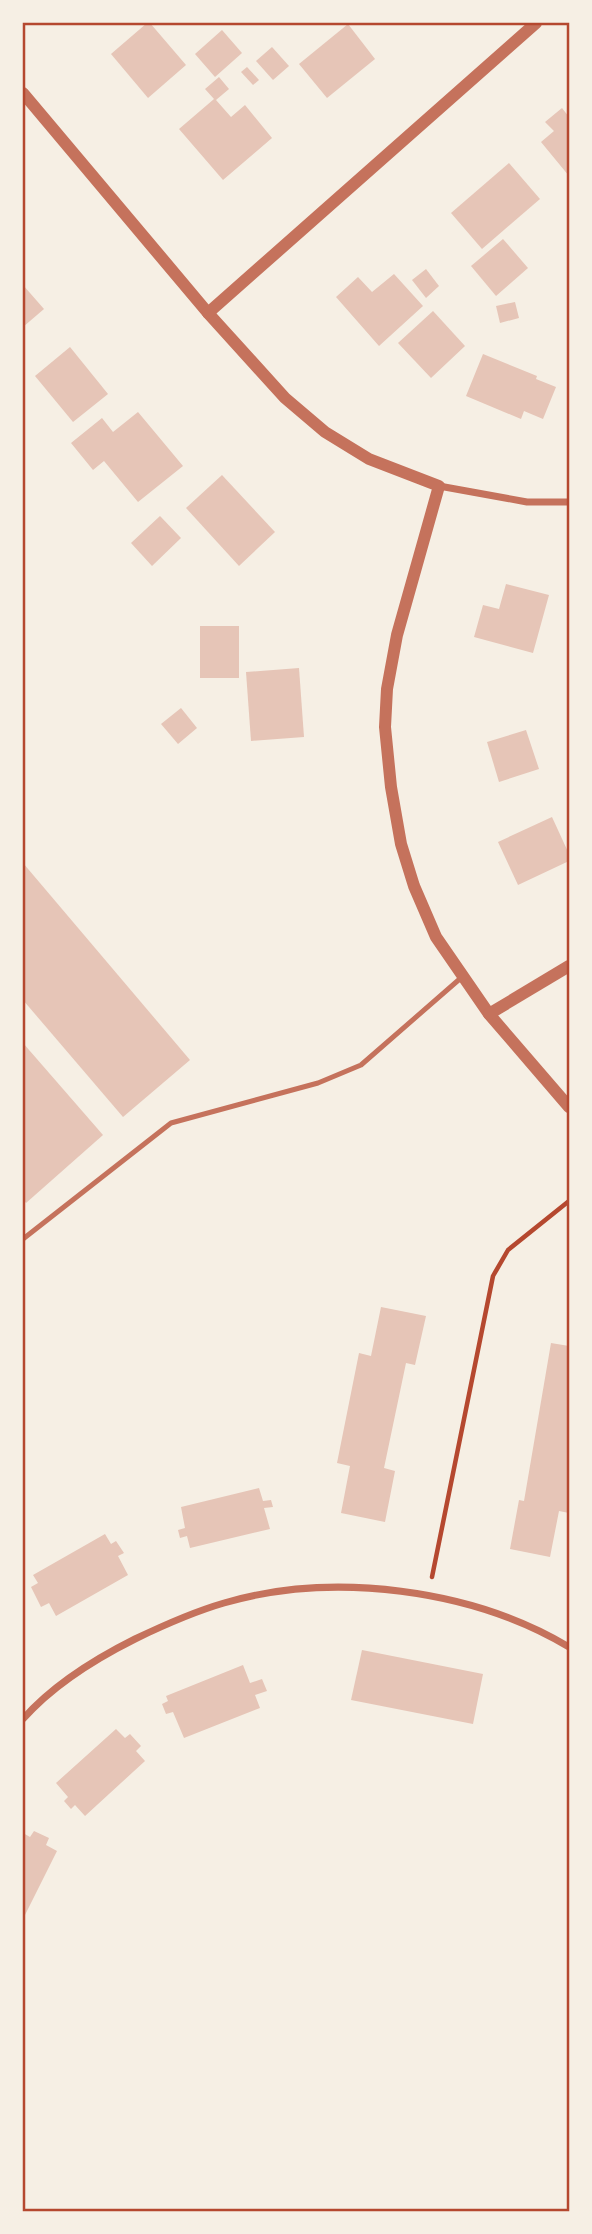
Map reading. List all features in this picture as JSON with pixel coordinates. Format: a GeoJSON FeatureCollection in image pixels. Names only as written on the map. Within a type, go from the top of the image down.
{"type":"FeatureCollection","features":[{"type":"Feature","properties":{"kind":"street"},"geometry":{"type":"LineString","coordinates":[[208,313],[536,23]]}},
{"type":"Feature","properties":{"kind":"street"},"geometry":{"type":"LineString","coordinates":[[23,93],[208,313],[285,398],[325,432],[369,459],[439,486],[527,502],[569,502]]}},
{"type":"Feature","properties":{"kind":"street"},"geometry":{"type":"LineString","coordinates":[[439,486],[397,635],[387,689],[385,727],[391,787],[401,844],[414,886],[436,937],[489,1014],[569,1107]]}},
{"type":"Feature","properties":{"kind":"street"},"geometry":{"type":"LineString","coordinates":[[489,1014],[569,966]]}},
{"type":"Feature","properties":{"kind":"street"},"geometry":{"type":"LineString","coordinates":[[23,1719],[60,1686],[111,1651],[169,1623],[224,1602],[287,1590],[342,1587],[416,1592],[472,1606],[516,1622],[569,1647]]}},
{"type":"Feature","properties":{"kind":"lane"},"geometry":{"type":"LineString","coordinates":[[23,1239],[171,1122],[318,1083],[362,1065],[462,976]]}},
{"type":"Feature","properties":{"kind":"path"},"geometry":{"type":"LineString","coordinates":[[428,1596],[493,1276],[508,1250],[569,1201]]}},
{"type":"Feature","properties":{"kind":"building"},"geometry":{"type":"Polygon","coordinates":[[[150,23],[186,65],[148,98],[111,54],[150,23]]]}},
{"type":"Feature","properties":{"kind":"building"},"geometry":{"type":"Polygon","coordinates":[[[348,24],[375,59],[327,98],[299,64],[348,24]]]}},
{"type":"Feature","properties":{"kind":"building"},"geometry":{"type":"Polygon","coordinates":[[[222,30],[242,53],[215,77],[195,54],[222,30]]]}},
{"type":"Feature","properties":{"kind":"building"},"geometry":{"type":"Polygon","coordinates":[[[272,47],[289,66],[273,80],[256,61],[272,47]]]}},
{"type":"Feature","properties":{"kind":"building"},"geometry":{"type":"Polygon","coordinates":[[[247,67],[259,80],[253,85],[241,72],[247,67]]]}},
{"type":"Feature","properties":{"kind":"building"},"geometry":{"type":"Polygon","coordinates":[[[219,77],[229,89],[216,100],[231,117],[245,105],[272,138],[223,180],[179,129],[214,99],[205,89],[219,77]]]}},
{"type":"Feature","properties":{"kind":"building"},"geometry":{"type":"Polygon","coordinates":[[[562,108],[569,117],[569,176],[541,142],[554,131],[545,122],[562,108]]]}},
{"type":"Feature","properties":{"kind":"building"},"geometry":{"type":"Polygon","coordinates":[[[509,163],[540,199],[482,249],[451,213],[509,163]]]}},
{"type":"Feature","properties":{"kind":"building"},"geometry":{"type":"Polygon","coordinates":[[[503,239],[528,268],[496,296],[471,266],[503,239]]]}},
{"type":"Feature","properties":{"kind":"building"},"geometry":{"type":"Polygon","coordinates":[[[426,269],[439,286],[426,298],[412,280],[426,269]]]}},
{"type":"Feature","properties":{"kind":"building"},"geometry":{"type":"Polygon","coordinates":[[[394,274],[423,306],[379,346],[336,297],[358,277],[372,292],[394,274]]]}},
{"type":"Feature","properties":{"kind":"building"},"geometry":{"type":"Polygon","coordinates":[[[23,285],[44,309],[23,327],[23,285]]]}},
{"type":"Feature","properties":{"kind":"building"},"geometry":{"type":"Polygon","coordinates":[[[515,302],[519,318],[500,323],[496,306],[515,302]]]}},
{"type":"Feature","properties":{"kind":"building"},"geometry":{"type":"Polygon","coordinates":[[[433,311],[465,346],[431,378],[398,343],[433,311]]]}},
{"type":"Feature","properties":{"kind":"building"},"geometry":{"type":"Polygon","coordinates":[[[70,347],[108,394],[73,422],[35,376],[70,347]]]}},
{"type":"Feature","properties":{"kind":"building"},"geometry":{"type":"Polygon","coordinates":[[[483,354],[537,376],[536,379],[556,387],[543,419],[524,411],[521,419],[466,396],[483,354]]]}},
{"type":"Feature","properties":{"kind":"building"},"geometry":{"type":"Polygon","coordinates":[[[138,412],[183,466],[138,502],[104,461],[93,470],[71,443],[102,418],[113,432],[138,412]]]}},
{"type":"Feature","properties":{"kind":"building"},"geometry":{"type":"Polygon","coordinates":[[[222,475],[275,532],[239,566],[186,508],[222,475]]]}},
{"type":"Feature","properties":{"kind":"building"},"geometry":{"type":"Polygon","coordinates":[[[160,516],[181,538],[152,566],[131,543],[160,516]]]}},
{"type":"Feature","properties":{"kind":"building"},"geometry":{"type":"Polygon","coordinates":[[[506,584],[549,595],[533,653],[474,637],[483,605],[499,609],[506,584]]]}},
{"type":"Feature","properties":{"kind":"building"},"geometry":{"type":"Polygon","coordinates":[[[200,626],[239,626],[239,678],[200,678],[200,626]]]}},
{"type":"Feature","properties":{"kind":"building"},"geometry":{"type":"Polygon","coordinates":[[[299,668],[304,737],[251,741],[246,672],[299,668]]]}},
{"type":"Feature","properties":{"kind":"building"},"geometry":{"type":"Polygon","coordinates":[[[181,708],[197,728],[178,744],[161,724],[181,708]]]}},
{"type":"Feature","properties":{"kind":"building"},"geometry":{"type":"Polygon","coordinates":[[[526,730],[539,769],[499,782],[487,742],[526,730]]]}},
{"type":"Feature","properties":{"kind":"building"},"geometry":{"type":"Polygon","coordinates":[[[552,817],[569,854],[569,861],[518,885],[498,842],[552,817]]]}},
{"type":"Feature","properties":{"kind":"building"},"geometry":{"type":"Polygon","coordinates":[[[23,863],[190,1060],[123,1117],[23,1000],[23,863]]]}},
{"type":"Feature","properties":{"kind":"building"},"geometry":{"type":"Polygon","coordinates":[[[23,1043],[103,1135],[26,1203],[23,1199],[23,1043]]]}},
{"type":"Feature","properties":{"kind":"building"},"geometry":{"type":"Polygon","coordinates":[[[381,1307],[426,1316],[415,1365],[406,1363],[384,1468],[395,1471],[385,1522],[341,1513],[350,1466],[337,1463],[359,1353],[371,1356],[381,1307]]]}},
{"type":"Feature","properties":{"kind":"building"},"geometry":{"type":"Polygon","coordinates":[[[551,1343],[569,1346],[569,1513],[559,1511],[550,1557],[510,1549],[519,1500],[524,1501],[551,1343]]]}},
{"type":"Feature","properties":{"kind":"building"},"geometry":{"type":"Polygon","coordinates":[[[259,1488],[263,1501],[271,1500],[273,1507],[264,1508],[270,1529],[190,1548],[187,1536],[180,1538],[178,1530],[185,1528],[181,1507],[259,1488]]]}},
{"type":"Feature","properties":{"kind":"building"},"geometry":{"type":"Polygon","coordinates":[[[105,1534],[111,1544],[116,1541],[124,1553],[118,1556],[128,1575],[56,1616],[49,1603],[41,1607],[31,1587],[38,1583],[33,1575],[105,1534]]]}},
{"type":"Feature","properties":{"kind":"building"},"geometry":{"type":"Polygon","coordinates":[[[362,1650],[483,1674],[473,1724],[351,1700],[362,1650]]]}},
{"type":"Feature","properties":{"kind":"building"},"geometry":{"type":"Polygon","coordinates":[[[243,1665],[250,1683],[262,1679],[267,1691],[255,1695],[260,1708],[184,1738],[173,1712],[166,1714],[162,1704],[168,1701],[166,1696],[243,1665]]]}},
{"type":"Feature","properties":{"kind":"building"},"geometry":{"type":"Polygon","coordinates":[[[116,1729],[125,1738],[130,1734],[141,1746],[136,1751],[145,1761],[85,1816],[75,1805],[71,1809],[64,1801],[68,1797],[56,1783],[116,1729]]]}},
{"type":"Feature","properties":{"kind":"building"},"geometry":{"type":"Polygon","coordinates":[[[34,1831],[49,1838],[46,1845],[57,1851],[23,1919],[23,1833],[30,1837],[34,1831]]]}}]}
